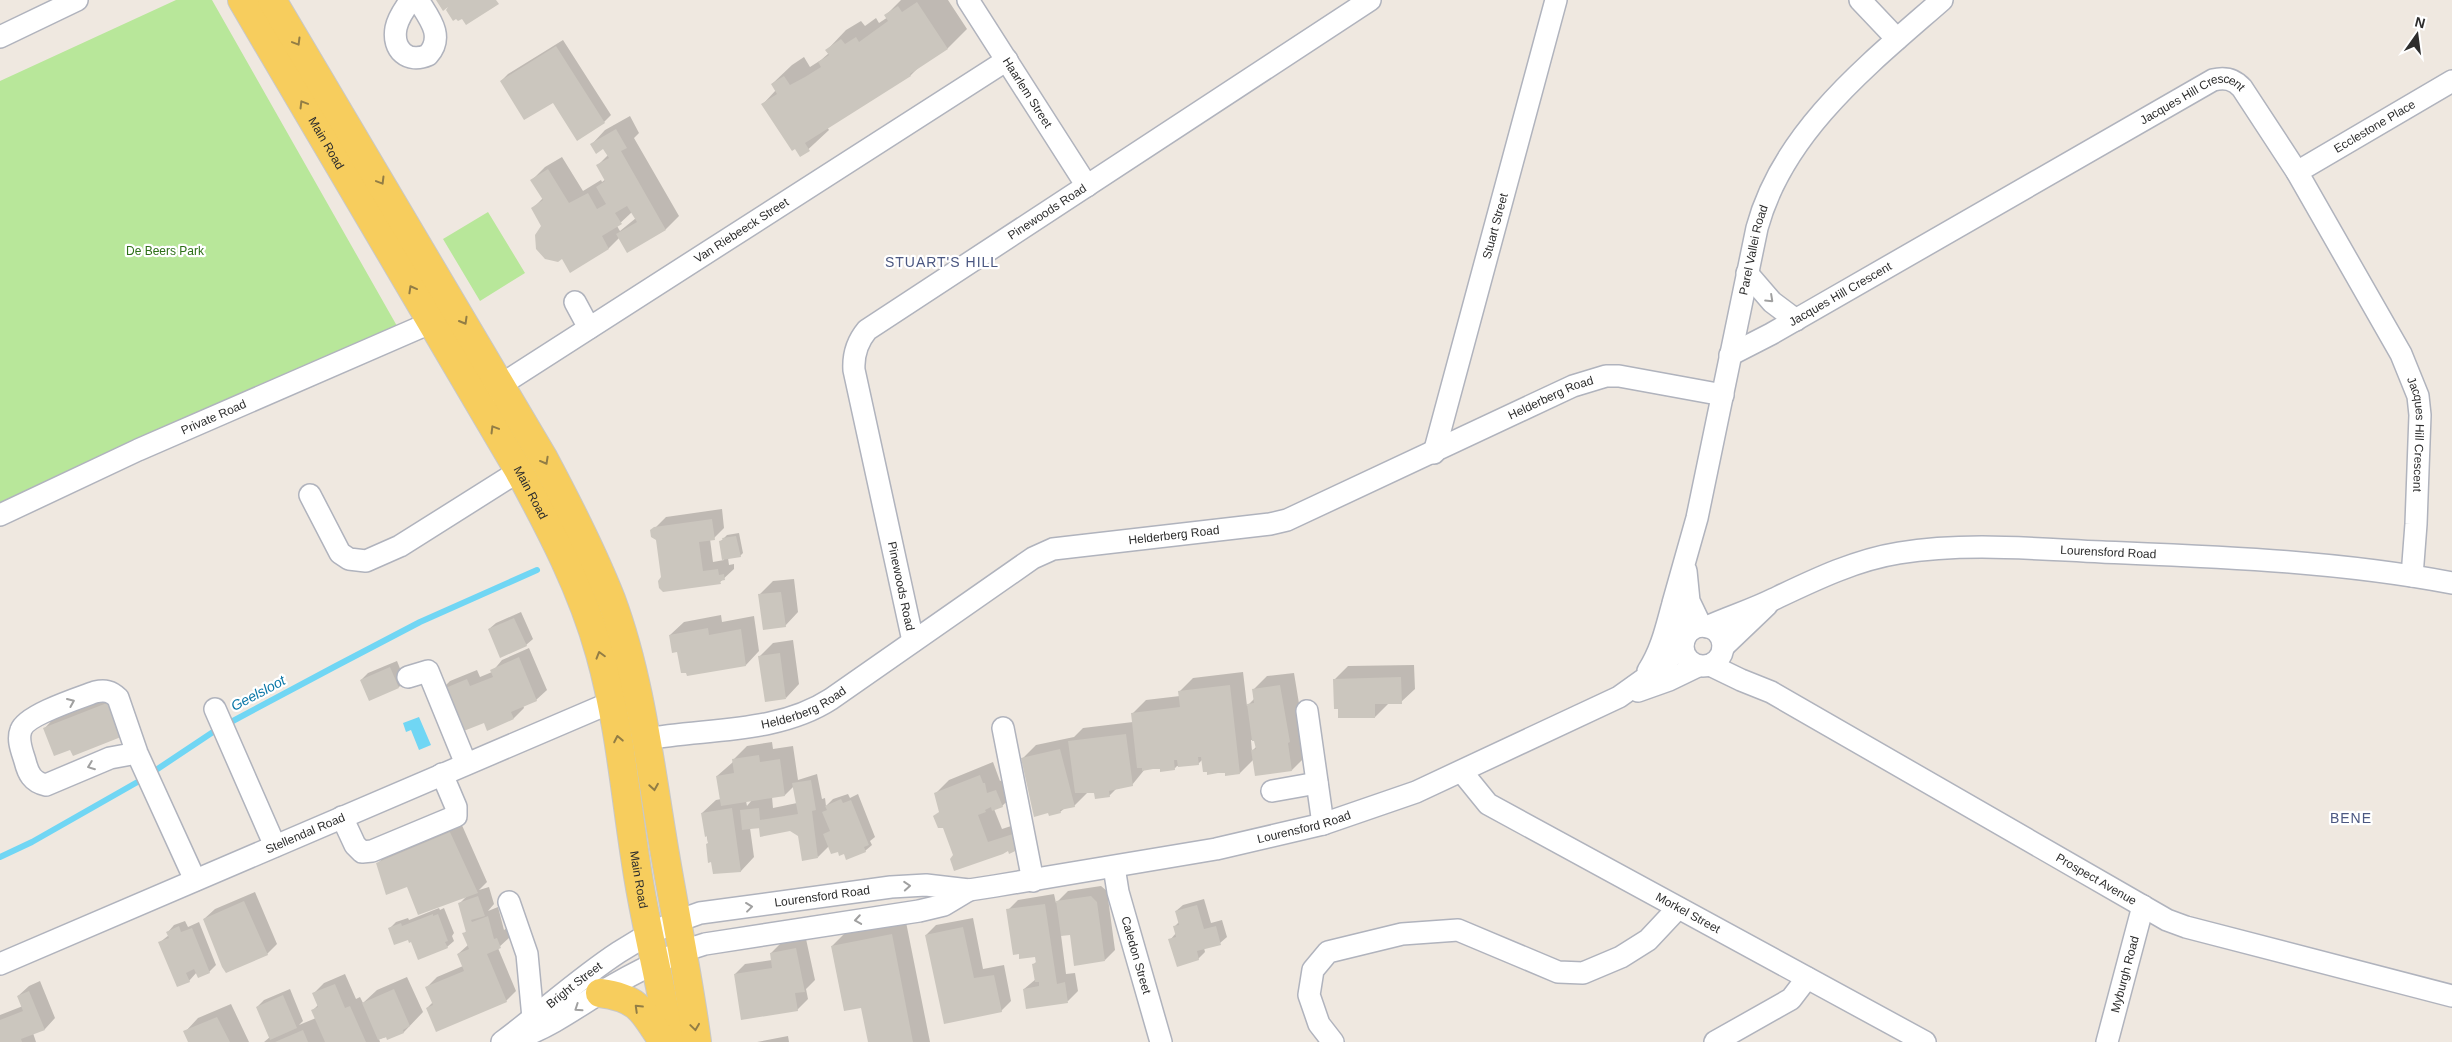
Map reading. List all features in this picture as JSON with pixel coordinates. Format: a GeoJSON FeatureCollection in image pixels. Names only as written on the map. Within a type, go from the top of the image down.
{"type":"FeatureCollection","features":[{"type":"Feature","properties":{"kind":"main road","name":"Main Road"},"geometry":{"type":"LineString","coordinates":[[242,0],[391,251],[430,323],[519,471],[561,550],[582,600],[600,652],[612,702],[639,883],[657,962],[670,1042]]}},
{"type":"Feature","properties":{"kind":"main road"},"geometry":{"type":"LineString","coordinates":[[272,0],[501,384],[572,510],[611,600],[632,670],[646,739],[697,1042]]}},
{"type":"Feature","properties":{"kind":"main road"},"geometry":{"type":"LineString","coordinates":[[600,993],[620,996],[632,1001],[644,1012],[663,1042]]}},
{"type":"Feature","properties":{"kind":"street"},"geometry":{"type":"LineString","coordinates":[[411,0],[400,16],[395,34],[400,50],[406,56],[413,59],[428,55],[436,42],[434,27],[418,0]]}},
{"type":"Feature","properties":{"kind":"street","name":"Haarlem Street"},"geometry":{"type":"LineString","coordinates":[[968,0],[1087,186]]}},
{"type":"Feature","properties":{"kind":"street","name":"Pinewoods Road"},"geometry":{"type":"LineString","coordinates":[[913,641],[854,370],[854,353],[867,330],[1370,0]]}},
{"type":"Feature","properties":{"kind":"street","name":"Stuart Street"},"geometry":{"type":"LineString","coordinates":[[1434,453],[1556,0]]}},
{"type":"Feature","properties":{"kind":"street"},"geometry":{"type":"LineString","coordinates":[[1860,0],[1897,40]]}},
{"type":"Feature","properties":{"kind":"street","name":"Parel Vallei Road"},"geometry":{"type":"LineString","coordinates":[[1684,642],[1673,603],[1685,563],[1762,210],[1785,161],[1801,138],[1847,87],[1942,0]]}},
{"type":"Feature","properties":{"kind":"street"},"geometry":{"type":"LineString","coordinates":[[0,37],[69,2]]}},
{"type":"Feature","properties":{"kind":"street","name":"Van Riebeeck Street"},"geometry":{"type":"LineString","coordinates":[[477,400],[1007,60]]}},
{"type":"Feature","properties":{"kind":"street","name":"Jacques Hill Crescent"},"geometry":{"type":"LineString","coordinates":[[1730,355],[1796,320],[2213,80],[2228,79],[2238,84],[2297,172],[2401,354],[2418,396],[2420,415],[2412,576]]}},
{"type":"Feature","properties":{"kind":"street","name":"Ecclestone Place"},"geometry":{"type":"LineString","coordinates":[[2297,172],[2452,81]]}},
{"type":"Feature","properties":{"kind":"street"},"geometry":{"type":"LineString","coordinates":[[1747,273],[1772,302],[1796,320]]}},
{"type":"Feature","properties":{"kind":"street"},"geometry":{"type":"LineString","coordinates":[[574,302],[589,328]]}},
{"type":"Feature","properties":{"kind":"street","name":"Private Road"},"geometry":{"type":"LineString","coordinates":[[0,515],[138,450],[430,323]]}},
{"type":"Feature","properties":{"kind":"street","name":"Helderberg Road"},"geometry":{"type":"LineString","coordinates":[[646,739],[766,724],[803,716],[831,699],[1044,552],[1054,548],[1270,524],[1287,520],[1434,453],[1573,386],[1606,376],[1723,395]]}},
{"type":"Feature","properties":{"kind":"street"},"geometry":{"type":"LineString","coordinates":[[310,495],[340,552],[349,559],[366,561],[400,546],[519,471]]}},
{"type":"Feature","properties":{"kind":"street","name":"Lourensford Road"},"geometry":{"type":"LineString","coordinates":[[1704,627],[1773,600],[1810,581],[1848,566],[1899,553],[1952,548],[2244,558],[2306,562],[2412,576],[2452,584]]}},
{"type":"Feature","properties":{"kind":"street","name":"Parel Vallei Road"},"geometry":{"type":"LineString","coordinates":[[1685,563],[1689,601],[1704,627]]}},
{"type":"Feature","properties":{"kind":"street","name":"Lourensford Road"},"geometry":{"type":"LineString","coordinates":[[650,932],[677,920],[700,913],[891,887],[926,885],[969,890],[1033,881],[1231,846],[1323,824],[1416,792],[1619,697],[1669,680],[1714,656],[1773,600]]}},
{"type":"Feature","properties":{"kind":"street"},"geometry":{"type":"LineString","coordinates":[[1640,682],[1655,660],[1665,635],[1673,603]]}},
{"type":"Feature","properties":{"kind":"street"},"geometry":{"type":"LineString","coordinates":[[1704,627],[1718,633],[1714,656],[1687,658],[1684,642],[1688,633],[1704,627]]}},
{"type":"Feature","properties":{"kind":"street","name":"Lourensford Road"},"geometry":{"type":"LineString","coordinates":[[1619,697],[1640,682],[1684,642]]}},
{"type":"Feature","properties":{"kind":"street","name":"Prospect Avenue"},"geometry":{"type":"LineString","coordinates":[[1714,656],[1771,692],[2166,920],[2186,927],[2452,996]]}},
{"type":"Feature","properties":{"kind":"street"},"geometry":{"type":"LineString","coordinates":[[408,677],[428,671],[466,764]]}},
{"type":"Feature","properties":{"kind":"street"},"geometry":{"type":"LineString","coordinates":[[144,767],[110,758],[46,785],[33,780],[28,771],[20,735],[22,728],[34,718],[102,690],[114,694],[118,698],[144,767],[195,880]]}},
{"type":"Feature","properties":{"kind":"street","name":"Stellendal Road"},"geometry":{"type":"LineString","coordinates":[[0,964],[612,702]]}},
{"type":"Feature","properties":{"kind":"street"},"geometry":{"type":"LineString","coordinates":[[1306,711],[1323,824]]}},
{"type":"Feature","properties":{"kind":"street"},"geometry":{"type":"LineString","coordinates":[[221,723],[275,846]]}},
{"type":"Feature","properties":{"kind":"street"},"geometry":{"type":"LineString","coordinates":[[1004,728],[1033,881]]}},
{"type":"Feature","properties":{"kind":"street","name":"Morkel Street"},"geometry":{"type":"LineString","coordinates":[[1462,772],[1488,804],[1925,1042]]}},
{"type":"Feature","properties":{"kind":"street"},"geometry":{"type":"LineString","coordinates":[[342,817],[356,845],[362,852],[372,851],[456,816],[456,807],[442,774]]}},
{"type":"Feature","properties":{"kind":"street"},"geometry":{"type":"LineString","coordinates":[[1272,790],[1317,783]]}},
{"type":"Feature","properties":{"kind":"street","name":"Caledon Street"},"geometry":{"type":"LineString","coordinates":[[1114,867],[1118,892],[1161,1042]]}},
{"type":"Feature","properties":{"kind":"street","name":"Lourensford Road"},"geometry":{"type":"LineString","coordinates":[[683,950],[705,944],[919,911],[944,905],[969,890]]}},
{"type":"Feature","properties":{"kind":"street"},"geometry":{"type":"LineString","coordinates":[[509,902],[527,954],[533,1018]]}},
{"type":"Feature","properties":{"kind":"street","name":"Myburgh Road"},"geometry":{"type":"LineString","coordinates":[[2107,1042],[2143,906]]}},
{"type":"Feature","properties":{"kind":"street"},"geometry":{"type":"LineString","coordinates":[[1333,1042],[1319,1024],[1309,995],[1313,970],[1328,952],[1402,934],[1458,930],[1558,972],[1583,973],[1621,957],[1648,940],[1678,908]]}},
{"type":"Feature","properties":{"kind":"street","name":"Bright Street"},"geometry":{"type":"LineString","coordinates":[[502,1042],[587,973],[650,932]]}},
{"type":"Feature","properties":{"kind":"street","name":"Bright Street"},"geometry":{"type":"LineString","coordinates":[[507,1042],[542,1029],[600,993],[683,950]]}},
{"type":"Feature","properties":{"kind":"street"},"geometry":{"type":"LineString","coordinates":[[1715,1042],[1791,999],[1807,978]]}},
{"type":"Feature","properties":{"kind":"green space","name":"De Beers Park"},"geometry":{"type":"Polygon","coordinates":[[[176,0],[212,0],[397,326],[0,509],[0,81],[176,0]]]}},
{"type":"Feature","properties":{"kind":"green space"},"geometry":{"type":"Polygon","coordinates":[[[488,212],[525,273],[480,301],[443,239],[488,212]]]}},
{"type":"Feature","properties":{"kind":"water"},"geometry":{"type":"Polygon","coordinates":[[[419,717],[431,745],[419,750],[411,730],[406,732],[403,723],[419,717]]]}},
{"type":"Feature","properties":{"kind":"building"},"geometry":{"type":"Polygon","coordinates":[[[436,0],[496,0],[499,4],[466,25],[462,19],[453,21],[446,10],[448,7],[443,11],[436,0]]]}},
{"type":"Feature","properties":{"kind":"building"},"geometry":{"type":"Polygon","coordinates":[[[917,2],[948,49],[910,74],[911,76],[805,143],[810,151],[800,157],[795,149],[792,151],[761,104],[777,94],[771,84],[784,76],[790,85],[805,77],[821,67],[818,62],[829,55],[825,50],[841,39],[845,44],[856,37],[859,42],[888,21],[884,15],[898,6],[902,12],[917,2]]]}},
{"type":"Feature","properties":{"kind":"building"},"geometry":{"type":"Polygon","coordinates":[[[556,46],[605,123],[577,141],[553,103],[524,120],[500,81],[556,46]]]}},
{"type":"Feature","properties":{"kind":"building"},"geometry":{"type":"Polygon","coordinates":[[[616,129],[627,148],[621,151],[666,230],[627,253],[616,234],[637,222],[627,206],[615,213],[622,224],[602,236],[609,249],[570,273],[562,259],[558,262],[545,259],[536,249],[535,235],[541,226],[531,208],[543,200],[530,180],[548,169],[569,203],[588,193],[597,209],[606,204],[596,187],[605,181],[596,165],[609,158],[603,149],[596,154],[590,144],[616,129]]]}},
{"type":"Feature","properties":{"kind":"building"},"geometry":{"type":"Polygon","coordinates":[[[712,519],[715,540],[699,542],[703,571],[718,569],[719,575],[724,574],[725,580],[720,581],[721,584],[663,592],[659,588],[658,581],[661,577],[656,540],[651,537],[650,530],[654,527],[712,519]]]}},
{"type":"Feature","properties":{"kind":"building"},"geometry":{"type":"Polygon","coordinates":[[[736,536],[741,557],[722,560],[719,541],[723,540],[722,538],[736,536]]]}},
{"type":"Feature","properties":{"kind":"building"},"geometry":{"type":"Polygon","coordinates":[[[781,592],[786,627],[763,630],[758,594],[781,592]]]}},
{"type":"Feature","properties":{"kind":"building"},"geometry":{"type":"Polygon","coordinates":[[[514,618],[527,646],[500,658],[488,629],[514,618]]]}},
{"type":"Feature","properties":{"kind":"building"},"geometry":{"type":"Polygon","coordinates":[[[708,628],[709,635],[741,629],[746,666],[687,676],[686,673],[681,673],[677,652],[672,653],[669,635],[708,628]]]}},
{"type":"Feature","properties":{"kind":"building"},"geometry":{"type":"Polygon","coordinates":[[[780,653],[786,699],[765,702],[758,656],[780,653]]]}},
{"type":"Feature","properties":{"kind":"building"},"geometry":{"type":"Polygon","coordinates":[[[519,657],[537,701],[511,712],[514,719],[487,731],[484,723],[456,734],[438,691],[467,679],[470,686],[493,677],[490,670],[519,657]]]}},
{"type":"Feature","properties":{"kind":"building"},"geometry":{"type":"Polygon","coordinates":[[[390,667],[399,688],[369,701],[360,680],[390,667]]]}},
{"type":"Feature","properties":{"kind":"building"},"geometry":{"type":"Polygon","coordinates":[[[1401,677],[1402,704],[1375,704],[1375,718],[1338,718],[1338,709],[1334,709],[1333,679],[1401,677]]]}},
{"type":"Feature","properties":{"kind":"building"},"geometry":{"type":"Polygon","coordinates":[[[1230,685],[1240,774],[1225,776],[1225,773],[1218,773],[1207,775],[1207,772],[1203,772],[1201,757],[1198,757],[1199,765],[1178,767],[1177,760],[1174,760],[1175,770],[1160,772],[1160,769],[1142,771],[1142,768],[1137,768],[1131,713],[1180,707],[1178,691],[1230,685]]]}},
{"type":"Feature","properties":{"kind":"building"},"geometry":{"type":"Polygon","coordinates":[[[1280,685],[1290,742],[1288,743],[1292,771],[1255,776],[1251,750],[1256,749],[1254,741],[1252,741],[1247,704],[1254,703],[1252,689],[1280,685]]]}},
{"type":"Feature","properties":{"kind":"building"},"geometry":{"type":"Polygon","coordinates":[[[112,701],[126,735],[73,756],[70,750],[54,756],[43,728],[112,701]]]}},
{"type":"Feature","properties":{"kind":"building"},"geometry":{"type":"Polygon","coordinates":[[[1126,734],[1133,786],[1109,791],[1110,797],[1095,799],[1094,793],[1075,793],[1068,741],[1126,734]]]}},
{"type":"Feature","properties":{"kind":"building"},"geometry":{"type":"Polygon","coordinates":[[[1060,749],[1075,807],[1060,810],[1061,813],[1049,816],[1048,813],[1034,817],[1021,758],[1060,749]]]}},
{"type":"Feature","properties":{"kind":"building"},"geometry":{"type":"Polygon","coordinates":[[[759,755],[760,762],[780,759],[785,796],[721,806],[716,776],[734,773],[732,759],[759,755]]]}},
{"type":"Feature","properties":{"kind":"building"},"geometry":{"type":"Polygon","coordinates":[[[980,775],[983,783],[985,783],[987,793],[996,790],[1003,807],[992,811],[991,807],[985,810],[986,812],[978,815],[988,842],[1016,833],[1022,848],[1009,854],[1008,851],[954,871],[950,859],[953,855],[943,828],[938,828],[933,816],[939,812],[934,793],[980,775]]]}},
{"type":"Feature","properties":{"kind":"building"},"geometry":{"type":"Polygon","coordinates":[[[811,780],[816,810],[812,811],[818,858],[802,861],[798,836],[790,831],[760,837],[759,828],[742,830],[740,810],[759,808],[760,820],[798,814],[792,783],[811,780]]]}},
{"type":"Feature","properties":{"kind":"building"},"geometry":{"type":"Polygon","coordinates":[[[841,799],[843,803],[851,800],[869,845],[864,847],[866,852],[846,860],[844,854],[839,856],[838,852],[831,854],[823,834],[830,831],[822,812],[827,810],[825,806],[841,799]]]}},
{"type":"Feature","properties":{"kind":"building"},"geometry":{"type":"Polygon","coordinates":[[[732,808],[741,872],[713,874],[711,862],[708,863],[706,844],[708,843],[707,836],[705,837],[701,813],[732,808]]]}},
{"type":"Feature","properties":{"kind":"building"},"geometry":{"type":"Polygon","coordinates":[[[450,832],[478,893],[418,915],[407,887],[386,895],[376,863],[450,832]]]}},
{"type":"Feature","properties":{"kind":"building"},"geometry":{"type":"Polygon","coordinates":[[[478,896],[485,916],[471,920],[472,922],[488,916],[494,939],[497,938],[501,948],[487,954],[507,1002],[436,1032],[426,1008],[433,1005],[425,987],[464,971],[457,954],[469,949],[462,933],[466,932],[458,903],[478,896]]]}},
{"type":"Feature","properties":{"kind":"building"},"geometry":{"type":"Polygon","coordinates":[[[1091,896],[1097,902],[1105,961],[1074,966],[1070,935],[1061,936],[1056,901],[1091,896]]]}},
{"type":"Feature","properties":{"kind":"building"},"geometry":{"type":"Polygon","coordinates":[[[244,901],[268,955],[226,973],[203,919],[244,901]]]}},
{"type":"Feature","properties":{"kind":"building"},"geometry":{"type":"Polygon","coordinates":[[[1045,904],[1057,984],[1065,982],[1068,1003],[1026,1009],[1023,989],[1039,986],[1039,982],[1035,982],[1032,964],[1036,963],[1035,957],[1019,959],[1019,954],[1013,955],[1006,909],[1045,904]]]}},
{"type":"Feature","properties":{"kind":"building"},"geometry":{"type":"Polygon","coordinates":[[[1197,905],[1204,929],[1216,926],[1221,945],[1197,951],[1199,960],[1177,967],[1168,939],[1176,937],[1173,926],[1179,925],[1175,911],[1197,905]]]}},
{"type":"Feature","properties":{"kind":"building"},"geometry":{"type":"Polygon","coordinates":[[[433,914],[433,916],[438,914],[448,941],[445,942],[448,948],[418,960],[411,942],[409,943],[408,940],[394,945],[388,928],[401,923],[402,926],[433,914]]]}},
{"type":"Feature","properties":{"kind":"building"},"geometry":{"type":"Polygon","coordinates":[[[179,926],[181,932],[192,928],[210,973],[198,978],[194,969],[186,973],[190,982],[177,987],[158,942],[169,938],[166,932],[179,926]]]}},
{"type":"Feature","properties":{"kind":"building"},"geometry":{"type":"Polygon","coordinates":[[[963,927],[974,978],[994,975],[1002,1012],[944,1024],[925,935],[963,927]]]}},
{"type":"Feature","properties":{"kind":"building"},"geometry":{"type":"Polygon","coordinates":[[[892,934],[913,1042],[868,1042],[861,1008],[844,1011],[831,946],[892,934]]]}},
{"type":"Feature","properties":{"kind":"building"},"geometry":{"type":"Polygon","coordinates":[[[796,948],[805,992],[795,993],[798,1011],[741,1020],[734,974],[772,968],[770,953],[796,948]]]}},
{"type":"Feature","properties":{"kind":"building"},"geometry":{"type":"Polygon","coordinates":[[[335,984],[345,1008],[350,1006],[366,1042],[325,1042],[311,1010],[318,1007],[312,993],[335,984]]]}},
{"type":"Feature","properties":{"kind":"building"},"geometry":{"type":"Polygon","coordinates":[[[394,989],[410,1026],[403,1030],[404,1033],[387,1040],[386,1037],[378,1040],[362,1003],[394,989]]]}},
{"type":"Feature","properties":{"kind":"building"},"geometry":{"type":"Polygon","coordinates":[[[29,991],[45,1030],[21,1039],[22,1042],[0,1042],[0,1020],[23,1011],[17,996],[29,991]]]}},
{"type":"Feature","properties":{"kind":"building"},"geometry":{"type":"Polygon","coordinates":[[[283,995],[297,1028],[270,1040],[256,1007],[283,995]]]}},
{"type":"Feature","properties":{"kind":"building"},"geometry":{"type":"Polygon","coordinates":[[[217,1017],[230,1042],[188,1042],[183,1031],[217,1017]]]}},
{"type":"Feature","properties":{"kind":"building"},"geometry":{"type":"Polygon","coordinates":[[[303,1030],[308,1042],[275,1042],[303,1030]]]}},
{"type":"Feature","properties":{"kind":"waterway","name":"Geelsloot"},"geometry":{"type":"LineString","coordinates":[[0,857],[32,842],[141,780],[216,730],[420,622],[537,570]]}},
{"type":"Feature","properties":{"kind":"district","name":"STUART'S HILL"},"geometry":{"type":"Point","coordinates":[942,262]}},
{"type":"Feature","properties":{"kind":"district","name":"BENE"},"geometry":{"type":"Point","coordinates":[2351,818]}}]}
